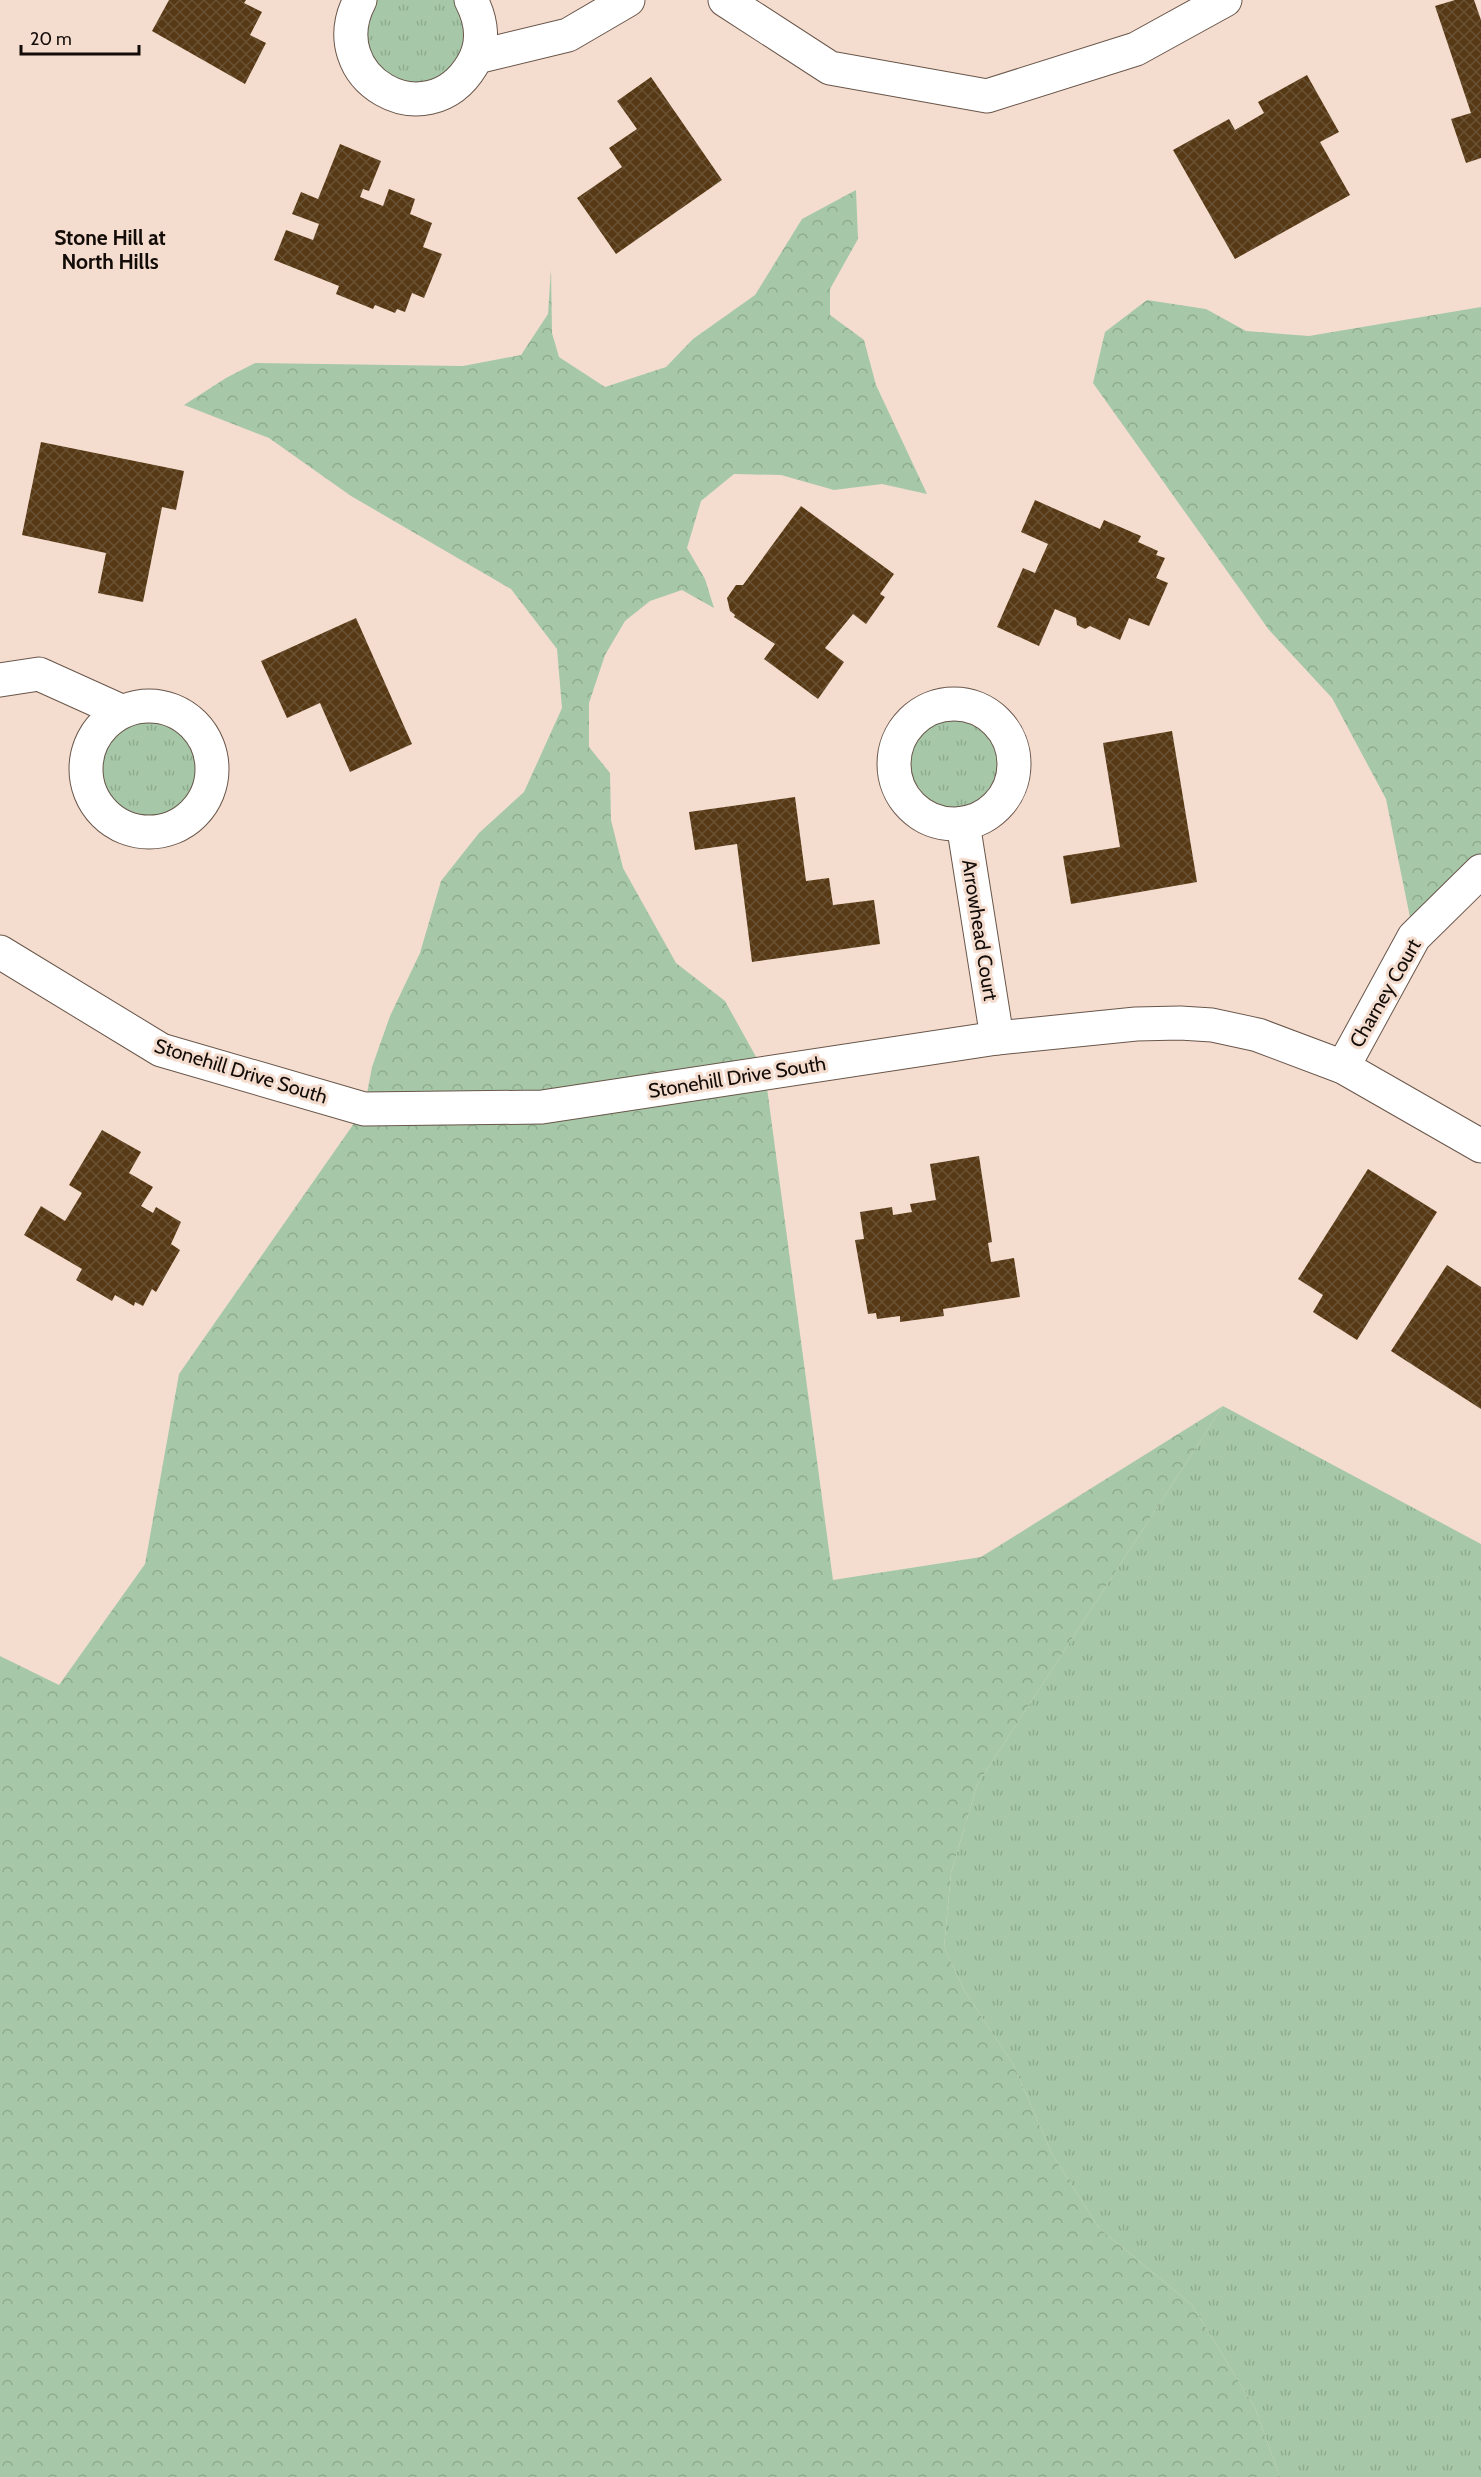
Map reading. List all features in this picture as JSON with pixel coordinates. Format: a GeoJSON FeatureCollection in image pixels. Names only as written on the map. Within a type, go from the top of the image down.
{"type":"FeatureCollection","features":[{"type":"Feature","properties":{"kind":"street"},"geometry":{"type":"LineString","coordinates":[[360,0],[352,21],[351,43],[357,64],[370,81],[387,93],[408,99],[429,98],[450,90],[466,76],[477,57],[481,36],[479,15],[471,0]]}},
{"type":"Feature","properties":{"kind":"street"},"geometry":{"type":"LineString","coordinates":[[477,57],[568,35],[628,0]]}},
{"type":"Feature","properties":{"kind":"street"},"geometry":{"type":"LineString","coordinates":[[725,0],[830,68],[987,96],[1136,49],[1225,0]]}},
{"type":"Feature","properties":{"kind":"street"},"geometry":{"type":"LineString","coordinates":[[0,680],[39,674],[121,711]]}},
{"type":"Feature","properties":{"kind":"street","name":"Arrowhead Court"},"geometry":{"type":"LineString","coordinates":[[963,823],[997,1038]]}},
{"type":"Feature","properties":{"kind":"street","name":"Charney Court"},"geometry":{"type":"LineString","coordinates":[[1343,1067],[1413,937],[1481,871]]}},
{"type":"Feature","properties":{"kind":"street","name":"Stonehill Drive South"},"geometry":{"type":"LineString","coordinates":[[0,952],[161,1050],[364,1109],[542,1107],[997,1038],[1136,1024],[1212,1026],[1258,1035],[1343,1067],[1481,1146]]}},
{"type":"Feature","properties":{"kind":"green space"},"geometry":{"type":"Polygon","coordinates":[[[360,0],[471,0],[466,76],[387,93],[352,21],[360,0]]]}},
{"type":"Feature","properties":{"kind":"green space"},"geometry":{"type":"Polygon","coordinates":[[[856,190],[858,239],[830,289],[830,315],[864,340],[876,385],[927,494],[882,484],[834,490],[781,475],[734,474],[701,501],[687,548],[705,579],[714,608],[682,590],[650,601],[625,621],[605,655],[589,703],[589,747],[610,773],[611,820],[623,868],[676,963],[725,1001],[765,1073],[833,1580],[981,1557],[1223,1406],[977,1785],[951,1873],[944,1947],[964,1990],[1013,2064],[1052,2154],[1099,2228],[1192,2305],[1255,2408],[1280,2477],[0,2477],[0,1656],[59,1685],[145,1564],[179,1374],[364,1109],[372,1067],[390,1016],[420,953],[441,881],[479,833],[524,792],[562,708],[557,649],[511,589],[351,496],[269,438],[184,405],[226,378],[255,363],[463,366],[521,355],[548,314],[551,269],[552,333],[559,357],[605,387],[666,367],[693,339],[755,295],[802,219],[856,190]]]}},
{"type":"Feature","properties":{"kind":"green space"},"geometry":{"type":"Polygon","coordinates":[[[1147,300],[1206,309],[1246,331],[1309,336],[1481,307],[1481,871],[1414,937],[1386,799],[1332,698],[1269,630],[1093,383],[1105,332],[1147,300]]]}},
{"type":"Feature","properties":{"kind":"green space"},"geometry":{"type":"Polygon","coordinates":[[[954,704],[977,709],[996,722],[1009,741],[1014,764],[1009,787],[996,806],[977,819],[954,824],[931,819],[912,806],[899,787],[894,764],[899,741],[912,722],[931,709],[954,704]]]}},
{"type":"Feature","properties":{"kind":"green space"},"geometry":{"type":"Polygon","coordinates":[[[149,706],[173,710],[194,724],[208,745],[212,769],[208,793],[194,814],[173,828],[149,832],[125,828],[104,814],[90,793],[86,769],[90,745],[104,724],[125,710],[149,706]]]}},
{"type":"Feature","properties":{"kind":"green space"},"geometry":{"type":"Polygon","coordinates":[[[1223,1406],[1481,1544],[1481,2477],[1280,2477],[1255,2408],[1192,2305],[1099,2228],[1052,2154],[1013,2064],[964,1990],[944,1947],[951,1873],[977,1785],[1223,1406]]]}},
{"type":"Feature","properties":{"kind":"building"},"geometry":{"type":"Polygon","coordinates":[[[169,0],[246,0],[244,3],[262,12],[250,35],[266,43],[245,84],[152,31],[169,0]]]}},
{"type":"Feature","properties":{"kind":"building"},"geometry":{"type":"Polygon","coordinates":[[[1455,0],[1474,0],[1481,20],[1481,158],[1466,163],[1451,119],[1471,113],[1435,6],[1455,0]]]}},
{"type":"Feature","properties":{"kind":"building"},"geometry":{"type":"Polygon","coordinates":[[[1307,75],[1339,132],[1320,142],[1350,195],[1235,259],[1173,150],[1229,119],[1235,130],[1264,113],[1258,102],[1307,75]]]}},
{"type":"Feature","properties":{"kind":"building"},"geometry":{"type":"Polygon","coordinates":[[[651,77],[722,180],[616,254],[577,198],[622,167],[609,148],[637,129],[617,101],[651,77]]]}},
{"type":"Feature","properties":{"kind":"building"},"geometry":{"type":"Polygon","coordinates":[[[340,144],[381,161],[369,191],[363,189],[360,197],[383,206],[389,189],[415,199],[410,214],[432,223],[423,247],[442,254],[424,298],[412,293],[405,312],[397,309],[395,313],[375,305],[373,309],[336,294],[339,286],[274,260],[286,230],[313,240],[319,224],[292,214],[301,192],[318,199],[340,144]]]}},
{"type":"Feature","properties":{"kind":"building"},"geometry":{"type":"Polygon","coordinates":[[[41,442],[184,471],[176,510],[162,507],[143,602],[98,593],[106,553],[22,535],[41,442]]]}},
{"type":"Feature","properties":{"kind":"building"},"geometry":{"type":"Polygon","coordinates":[[[1035,500],[1100,529],[1104,520],[1141,536],[1138,542],[1158,551],[1156,555],[1165,558],[1156,578],[1168,583],[1149,626],[1129,618],[1120,640],[1090,626],[1085,629],[1077,625],[1076,618],[1055,609],[1039,646],[997,627],[1023,568],[1035,573],[1048,544],[1021,532],[1035,500]]]}},
{"type":"Feature","properties":{"kind":"building"},"geometry":{"type":"Polygon","coordinates":[[[801,506],[894,574],[880,594],[885,597],[866,624],[853,614],[825,648],[844,662],[818,699],[764,659],[775,644],[734,617],[727,598],[736,585],[743,585],[801,506]]]}},
{"type":"Feature","properties":{"kind":"building"},"geometry":{"type":"Polygon","coordinates":[[[356,618],[412,744],[350,772],[320,703],[287,718],[261,661],[356,618]]]}},
{"type":"Feature","properties":{"kind":"building"},"geometry":{"type":"Polygon","coordinates":[[[1172,731],[1197,882],[1071,904],[1063,856],[1120,847],[1103,743],[1172,731]]]}},
{"type":"Feature","properties":{"kind":"building"},"geometry":{"type":"Polygon","coordinates":[[[795,797],[806,881],[829,878],[833,905],[874,900],[880,944],[752,962],[737,844],[695,850],[689,812],[795,797]]]}},
{"type":"Feature","properties":{"kind":"building"},"geometry":{"type":"Polygon","coordinates":[[[102,1130],[141,1152],[129,1173],[153,1187],[141,1206],[153,1213],[156,1207],[181,1222],[171,1244],[180,1250],[156,1292],[152,1289],[143,1306],[135,1302],[134,1306],[115,1295],[112,1301],[76,1280],[82,1269],[24,1235],[41,1206],[65,1221],[82,1193],[69,1185],[102,1130]]]}},
{"type":"Feature","properties":{"kind":"building"},"geometry":{"type":"Polygon","coordinates":[[[979,1156],[992,1242],[988,1243],[991,1262],[1014,1258],[1020,1297],[943,1309],[944,1316],[900,1322],[900,1316],[877,1319],[876,1313],[868,1314],[855,1240],[864,1239],[860,1212],[892,1207],[893,1215],[912,1212],[910,1204],[936,1200],[930,1164],[979,1156]]]}},
{"type":"Feature","properties":{"kind":"building"},"geometry":{"type":"Polygon","coordinates":[[[1368,1169],[1437,1212],[1357,1340],[1313,1312],[1323,1295],[1298,1279],[1368,1169]]]}},
{"type":"Feature","properties":{"kind":"building"},"geometry":{"type":"Polygon","coordinates":[[[1447,1265],[1481,1287],[1481,1409],[1391,1351],[1447,1265]]]}},
{"type":"Feature","properties":{"kind":"district","name":"Stone Hill at North Hills"},"geometry":{"type":"Point","coordinates":[110,250]}}]}
